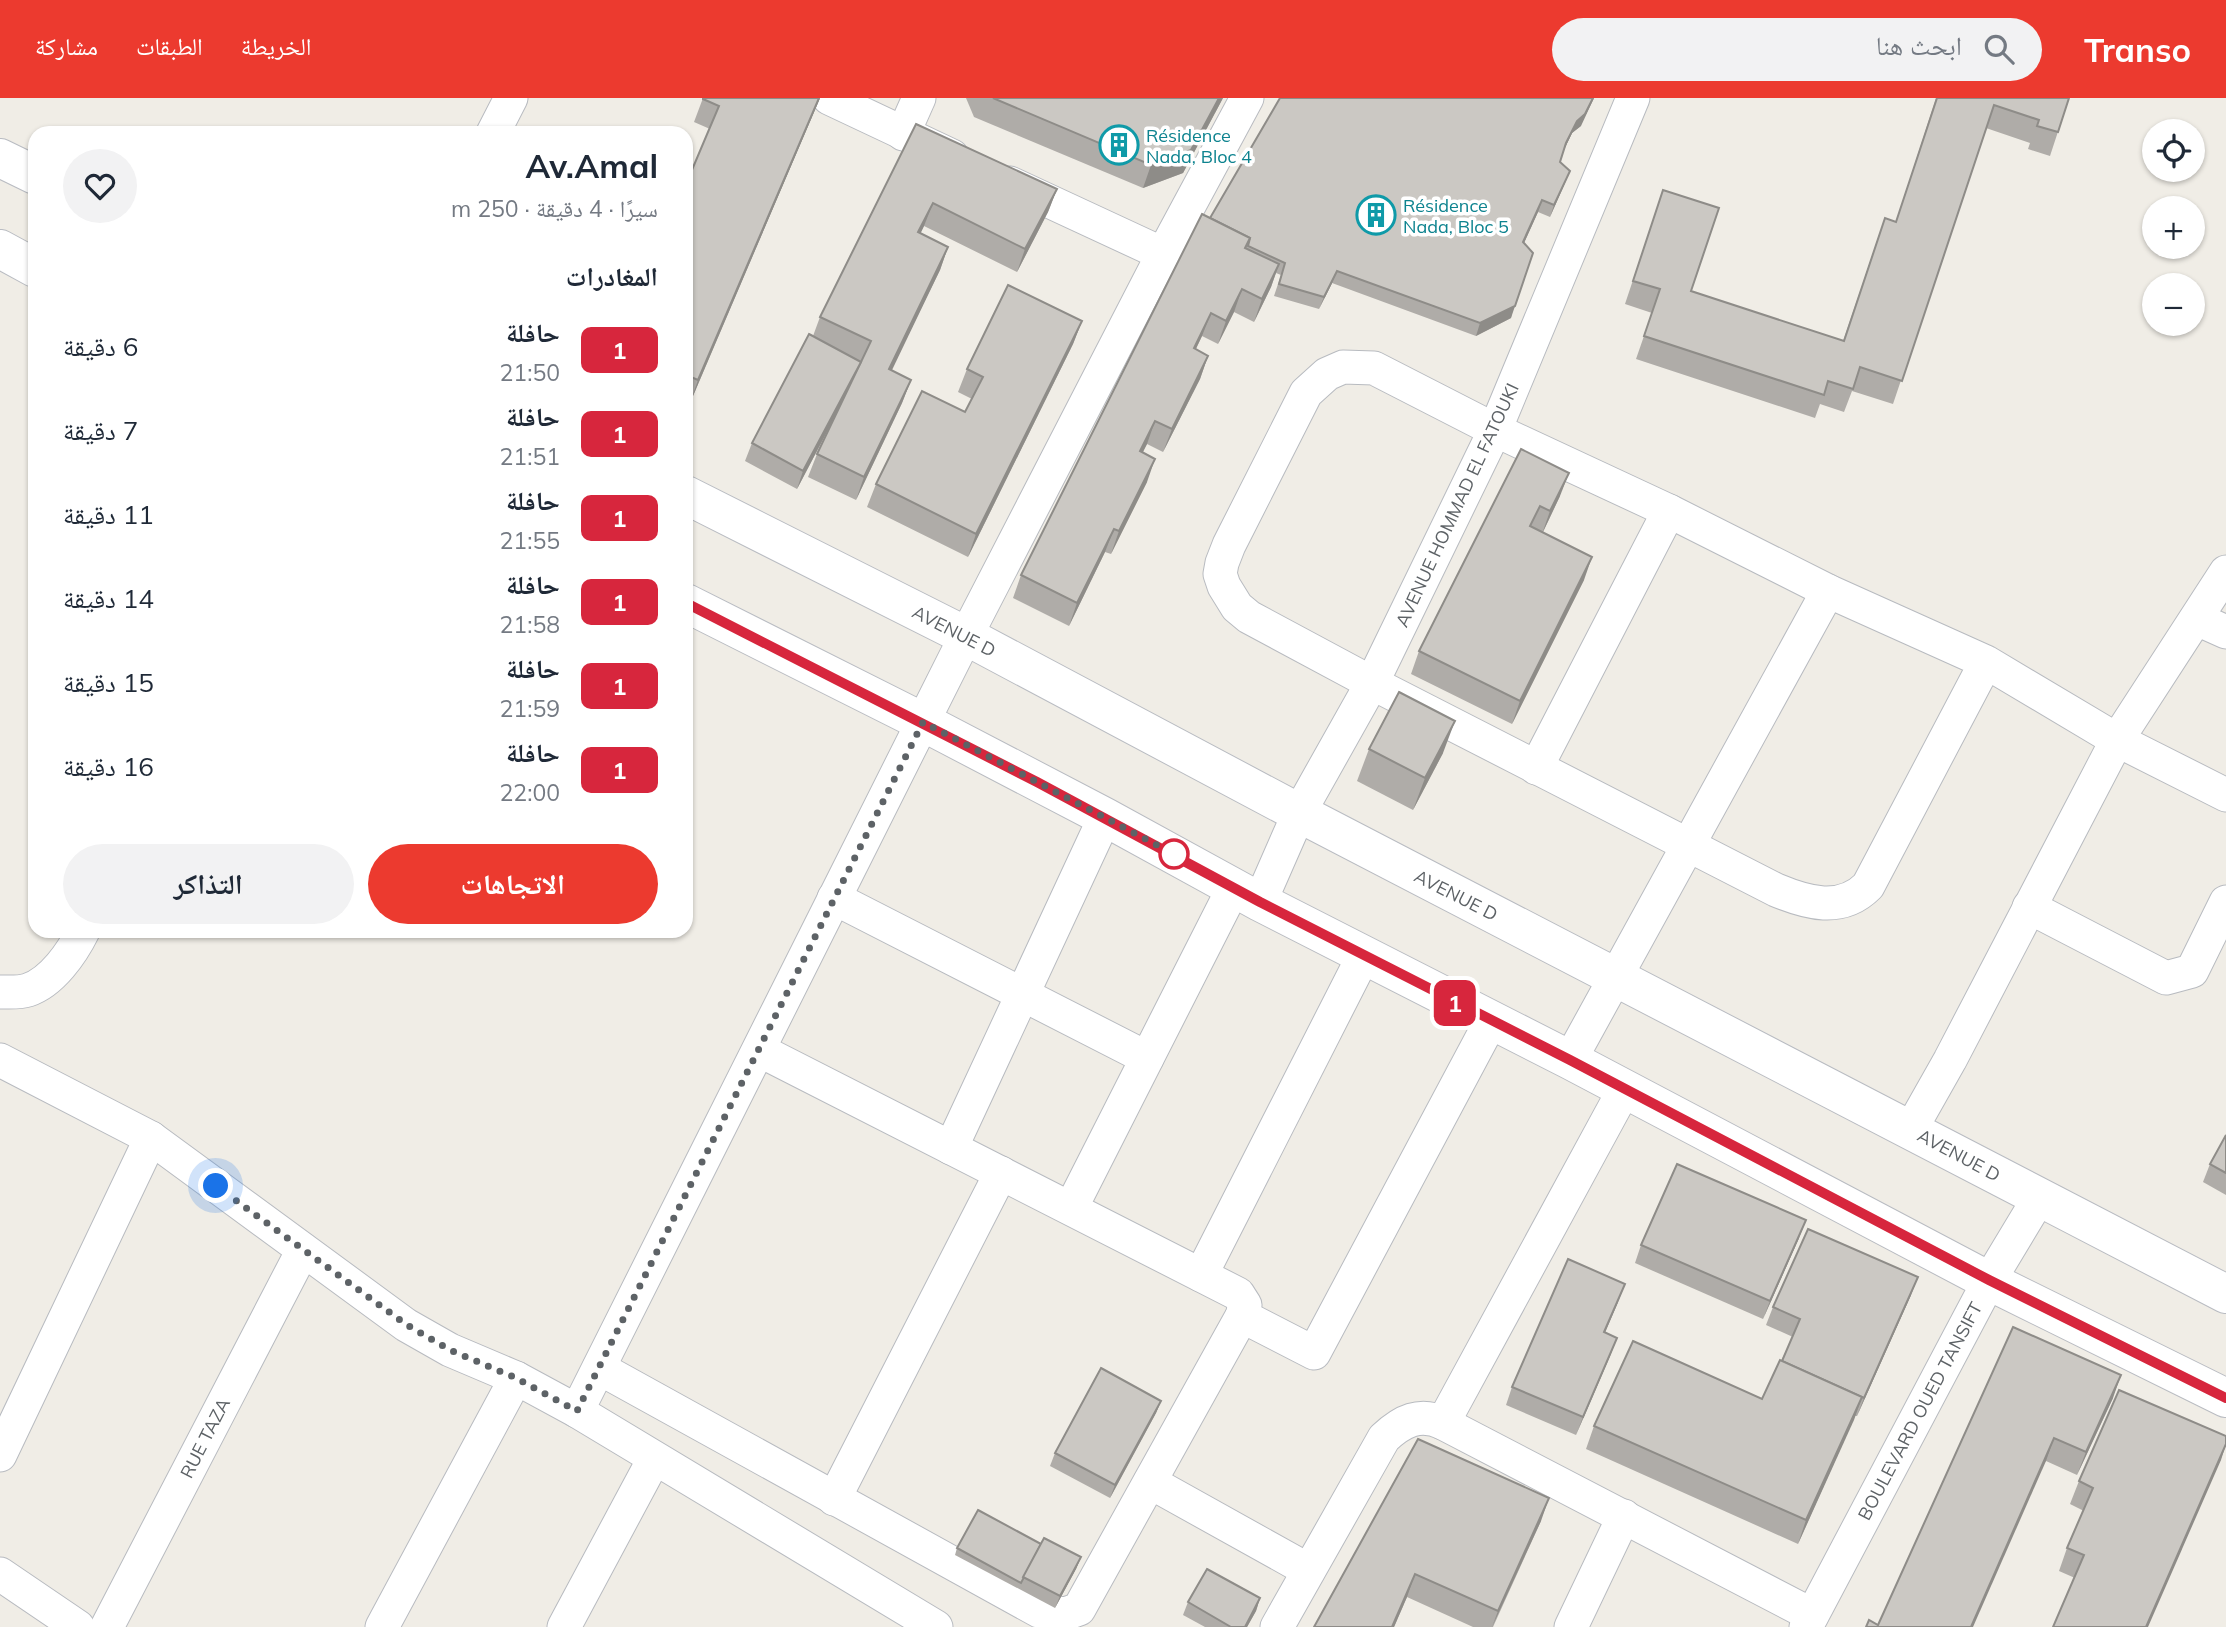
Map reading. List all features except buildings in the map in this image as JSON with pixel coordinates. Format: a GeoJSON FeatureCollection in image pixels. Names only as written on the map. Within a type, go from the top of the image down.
{"type":"FeatureCollection","features":[{"type":"Feature","properties":{"kind":"street"},"geometry":{"type":"LineString","coordinates":[[496,126],[511,98]]}},
{"type":"Feature","properties":{"kind":"street"},"geometry":{"type":"LineString","coordinates":[[829,98],[1163,254]]}},
{"type":"Feature","properties":{"kind":"street"},"geometry":{"type":"LineString","coordinates":[[903,134],[919,98]]}},
{"type":"Feature","properties":{"kind":"street"},"geometry":{"type":"LineString","coordinates":[[577,1411],[966,636],[1163,254],[1247,98]]}},
{"type":"Feature","properties":{"kind":"street","name":"AVENUE HOMMAD EL FATOUKI"},"geometry":{"type":"LineString","coordinates":[[1071,1208],[1147,1058],[1299,813],[1372,683],[1495,430],[1633,98]]}},
{"type":"Feature","properties":{"kind":"street"},"geometry":{"type":"LineString","coordinates":[[0,158],[28,172]]}},
{"type":"Feature","properties":{"kind":"street"},"geometry":{"type":"LineString","coordinates":[[0,250],[28,264]]}},
{"type":"Feature","properties":{"kind":"street"},"geometry":{"type":"LineString","coordinates":[[1986,662],[1868,886],[1859,895],[1830,904],[1801,901],[1536,768],[1249,617],[1237,607],[1220,574],[1229,545],[1306,393],[1327,374],[1343,367],[1374,368],[1495,430],[1669,510],[1828,591],[1986,662],[2117,740],[2226,795]]}},
{"type":"Feature","properties":{"kind":"street","name":"AVENUE D"},"geometry":{"type":"LineString","coordinates":[[693,499],[966,636],[1299,813],[2226,1294]]}},
{"type":"Feature","properties":{"kind":"street"},"geometry":{"type":"LineString","coordinates":[[1536,768],[1669,510]]}},
{"type":"Feature","properties":{"kind":"street"},"geometry":{"type":"LineString","coordinates":[[1911,1129],[1950,1060],[2117,740],[2212,625],[2226,572]]}},
{"type":"Feature","properties":{"kind":"street"},"geometry":{"type":"LineString","coordinates":[[1570,1060],[1828,591]]}},
{"type":"Feature","properties":{"kind":"street"},"geometry":{"type":"LineString","coordinates":[[693,607],[923,722],[1247,895],[1570,1060],[1989,1280],[2226,1398]]}},
{"type":"Feature","properties":{"kind":"street"},"geometry":{"type":"LineString","coordinates":[[951,1147],[1105,817]]}},
{"type":"Feature","properties":{"kind":"street"},"geometry":{"type":"LineString","coordinates":[[834,898],[1147,1058]]}},
{"type":"Feature","properties":{"kind":"street"},"geometry":{"type":"LineString","coordinates":[[2029,907],[2166,978],[2192,971],[2226,902]]}},
{"type":"Feature","properties":{"kind":"street"},"geometry":{"type":"LineString","coordinates":[[0,992],[26,991],[45,981],[78,938]]}},
{"type":"Feature","properties":{"kind":"street"},"geometry":{"type":"LineString","coordinates":[[1201,1275],[1364,955]]}},
{"type":"Feature","properties":{"kind":"street"},"geometry":{"type":"LineString","coordinates":[[1242,1316],[1314,1353],[1490,1021]]}},
{"type":"Feature","properties":{"kind":"street"},"geometry":{"type":"LineString","coordinates":[[599,1368],[1039,1611],[1065,1614],[1079,1609],[1242,1316],[1245,1305],[1238,1294],[759,1050]]}},
{"type":"Feature","properties":{"kind":"street"},"geometry":{"type":"LineString","coordinates":[[0,1060],[151,1138],[407,1325],[450,1350],[516,1378],[577,1411],[654,1460],[936,1627]]}},
{"type":"Feature","properties":{"kind":"street"},"geometry":{"type":"LineString","coordinates":[[1443,1423],[1624,1090]]}},
{"type":"Feature","properties":{"kind":"street"},"geometry":{"type":"LineString","coordinates":[[0,1455],[151,1138]]}},
{"type":"Feature","properties":{"kind":"street"},"geometry":{"type":"LineString","coordinates":[[834,1499],[1002,1173]]}},
{"type":"Feature","properties":{"kind":"street","name":"BOULEVARD OUED TANSIFT"},"geometry":{"type":"LineString","coordinates":[[1809,1621],[1989,1280],[2039,1198]]}},
{"type":"Feature","properties":{"kind":"street","name":"RUE TAZA"},"geometry":{"type":"LineString","coordinates":[[107,1627],[303,1250]]}},
{"type":"Feature","properties":{"kind":"street"},"geometry":{"type":"LineString","coordinates":[[382,1627],[516,1378]]}},
{"type":"Feature","properties":{"kind":"street"},"geometry":{"type":"LineString","coordinates":[[1278,1627],[1384,1438],[1394,1429],[1421,1417],[1443,1423],[1624,1516],[1809,1621]]}},
{"type":"Feature","properties":{"kind":"street"},"geometry":{"type":"LineString","coordinates":[[564,1627],[654,1460]]}},
{"type":"Feature","properties":{"kind":"street"},"geometry":{"type":"LineString","coordinates":[[1150,1482],[1308,1570]]}},
{"type":"Feature","properties":{"kind":"street"},"geometry":{"type":"LineString","coordinates":[[1571,1627],[1624,1516]]}},
{"type":"Feature","properties":{"kind":"street"},"geometry":{"type":"LineString","coordinates":[[0,1574],[78,1627]]}},
{"type":"Feature","properties":{"kind":"bus line","name":"1"},"geometry":{"type":"LineString","coordinates":[[693,607],[923,722],[1260,902],[1570,1060],[1989,1280],[2226,1398]]}},
{"type":"Feature","properties":{"kind":"place","name":"Résidence Nada, Bloc 4"},"geometry":{"type":"Point","coordinates":[1119,145]}},
{"type":"Feature","properties":{"kind":"place","name":"Résidence Nada, Bloc 5"},"geometry":{"type":"Point","coordinates":[1376,215]}},
{"type":"Feature","properties":{"kind":"route"},"geometry":{"type":"LineString","coordinates":[[216,1186],[407,1325],[450,1350],[516,1378],[577,1411],[923,722],[1174,854]]}}]}
